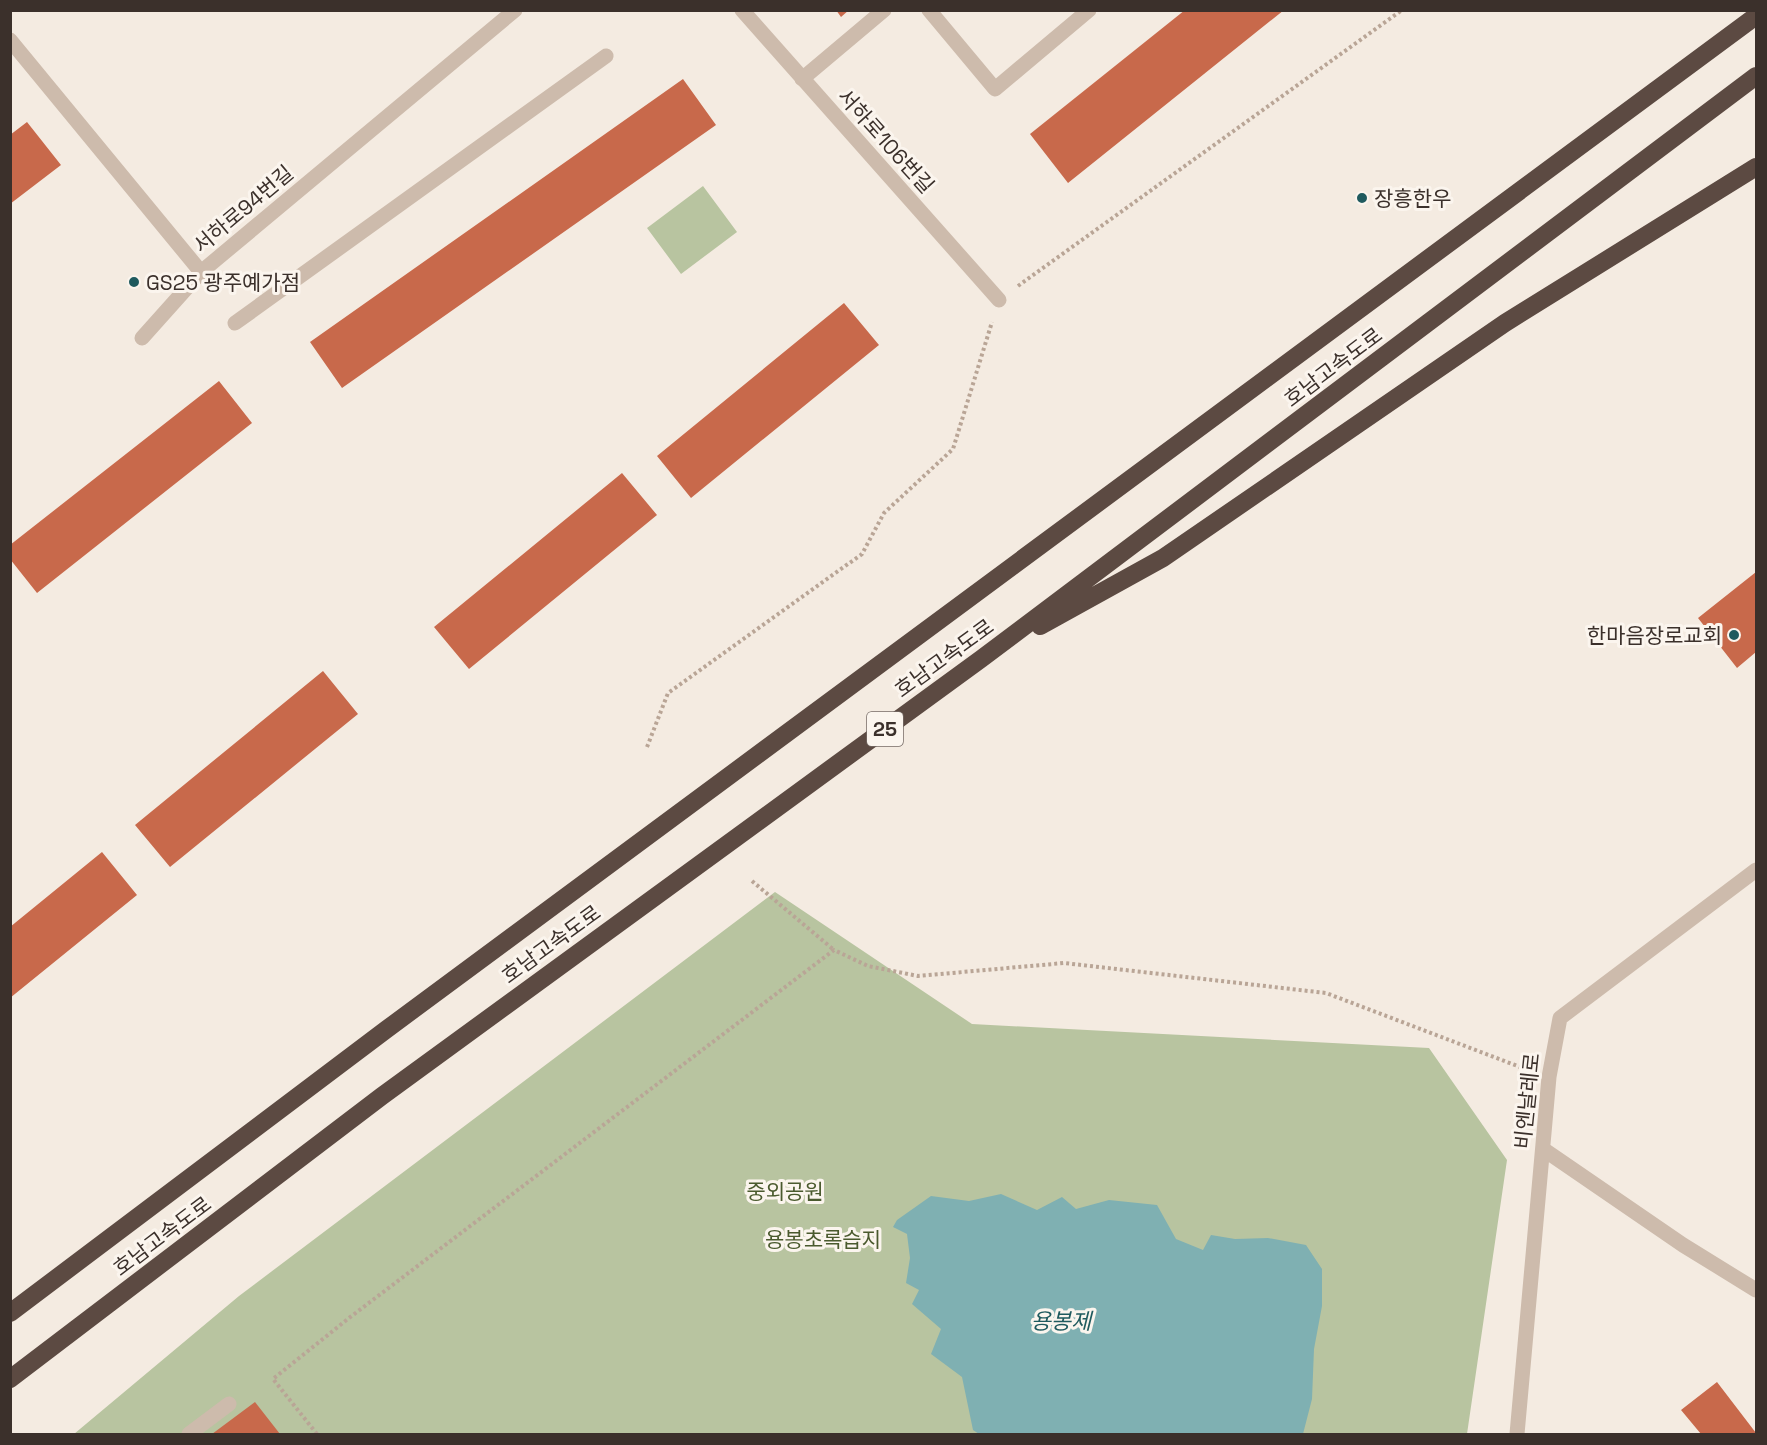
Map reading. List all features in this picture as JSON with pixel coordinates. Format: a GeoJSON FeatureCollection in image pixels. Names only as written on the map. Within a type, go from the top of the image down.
{"type":"FeatureCollection","features":[{"type":"Feature","properties":{"kind":"highway","name":"호남고속도로"},"geometry":{"type":"LineString","coordinates":[[10,1313],[396,1022],[1756,16]]}},
{"type":"Feature","properties":{"kind":"highway","name":"호남고속도로"},"geometry":{"type":"LineString","coordinates":[[10,1379],[382,1096],[981,659],[1756,76]]}},
{"type":"Feature","properties":{"kind":"highway"},"geometry":{"type":"LineString","coordinates":[[981,659],[1163,558],[1505,323],[1756,167]]}},
{"type":"Feature","properties":{"kind":"street","name":"서하로94번길"},"geometry":{"type":"LineString","coordinates":[[10,40],[201,272],[515,10]]}},
{"type":"Feature","properties":{"kind":"street","name":"서하로106번길"},"geometry":{"type":"LineString","coordinates":[[742,10],[999,300]]}},
{"type":"Feature","properties":{"kind":"street"},"geometry":{"type":"LineString","coordinates":[[802,79],[884,10]]}},
{"type":"Feature","properties":{"kind":"street"},"geometry":{"type":"LineString","coordinates":[[929,10],[995,89],[1089,10]]}},
{"type":"Feature","properties":{"kind":"street"},"geometry":{"type":"LineString","coordinates":[[235,323],[606,56]]}},
{"type":"Feature","properties":{"kind":"street"},"geometry":{"type":"LineString","coordinates":[[142,338],[201,272]]}},
{"type":"Feature","properties":{"kind":"street","name":"비엔날레로"},"geometry":{"type":"LineString","coordinates":[[1516,1434],[1549,1077],[1560,1018],[1756,870]]}},
{"type":"Feature","properties":{"kind":"street"},"geometry":{"type":"LineString","coordinates":[[1543,1149],[1683,1245],[1756,1290]]}},
{"type":"Feature","properties":{"kind":"street"},"geometry":{"type":"LineString","coordinates":[[189,1434],[229,1404]]}},
{"type":"Feature","properties":{"kind":"path"},"geometry":{"type":"LineString","coordinates":[[647,747],[668,693],[862,554],[884,513],[953,449],[999,300],[1402,10]]}},
{"type":"Feature","properties":{"kind":"path"},"geometry":{"type":"LineString","coordinates":[[752,881],[834,950],[868,966],[918,976],[1064,963],[1326,993],[1549,1077]]}},
{"type":"Feature","properties":{"kind":"path"},"geometry":{"type":"LineString","coordinates":[[317,1434],[273,1379],[349,1318],[834,950]]}},
{"type":"Feature","properties":{"kind":"green space"},"geometry":{"type":"Polygon","coordinates":[[[703,186],[737,232],[681,274],[647,228],[703,186]]]}},
{"type":"Feature","properties":{"kind":"green space","name":"중외공원"},"geometry":{"type":"Polygon","coordinates":[[[775,892],[972,1024],[1429,1048],[1507,1160],[1467,1434],[74,1434],[239,1296],[775,892]]]}},
{"type":"Feature","properties":{"kind":"water","name":"용봉제"},"geometry":{"type":"Polygon","coordinates":[[[1001,1194],[1037,1210],[1062,1197],[1076,1209],[1109,1200],[1157,1205],[1176,1239],[1203,1250],[1211,1235],[1235,1239],[1268,1238],[1306,1245],[1322,1269],[1322,1306],[1314,1349],[1312,1399],[1303,1434],[979,1434],[973,1430],[962,1377],[931,1354],[941,1329],[912,1304],[919,1290],[906,1283],[910,1258],[907,1234],[893,1227],[897,1220],[931,1196],[969,1201],[1001,1194]]]}},
{"type":"Feature","properties":{"kind":"building"},"geometry":{"type":"Polygon","coordinates":[[[836,10],[849,10],[841,17],[836,10]]]}},
{"type":"Feature","properties":{"kind":"building"},"geometry":{"type":"Polygon","coordinates":[[[1185,10],[1284,10],[1068,183],[1030,134],[1185,10]]]}},
{"type":"Feature","properties":{"kind":"building"},"geometry":{"type":"Polygon","coordinates":[[[683,79],[716,125],[342,388],[310,342],[683,79]]]}},
{"type":"Feature","properties":{"kind":"building"},"geometry":{"type":"Polygon","coordinates":[[[27,122],[61,165],[10,204],[10,135],[27,122]]]}},
{"type":"Feature","properties":{"kind":"building"},"geometry":{"type":"Polygon","coordinates":[[[844,303],[879,345],[691,498],[657,456],[844,303]]]}},
{"type":"Feature","properties":{"kind":"building"},"geometry":{"type":"Polygon","coordinates":[[[219,381],[252,423],[37,593],[10,559],[10,545],[219,381]]]}},
{"type":"Feature","properties":{"kind":"building"},"geometry":{"type":"Polygon","coordinates":[[[622,473],[657,515],[469,669],[434,627],[622,473]]]}},
{"type":"Feature","properties":{"kind":"building","name":"한마음장로교회"},"geometry":{"type":"Polygon","coordinates":[[[1756,572],[1756,652],[1737,668],[1698,618],[1756,572]]]}},
{"type":"Feature","properties":{"kind":"building"},"geometry":{"type":"Polygon","coordinates":[[[323,671],[358,714],[170,867],[135,825],[323,671]]]}},
{"type":"Feature","properties":{"kind":"building"},"geometry":{"type":"Polygon","coordinates":[[[102,852],[137,895],[10,998],[10,927],[102,852]]]}},
{"type":"Feature","properties":{"kind":"building"},"geometry":{"type":"Polygon","coordinates":[[[1717,1382],[1756,1434],[1701,1434],[1681,1410],[1717,1382]]]}},
{"type":"Feature","properties":{"kind":"building"},"geometry":{"type":"Polygon","coordinates":[[[255,1402],[280,1434],[212,1434],[255,1402]]]}},
{"type":"Feature","properties":{"kind":"place","name":"장흥한우"},"geometry":{"type":"Point","coordinates":[1362,198]}},
{"type":"Feature","properties":{"kind":"place","name":"GS25 광주예가점"},"geometry":{"type":"Point","coordinates":[134,282]}},
{"type":"Feature","properties":{"kind":"place","name":"한마음장로교회"},"geometry":{"type":"Point","coordinates":[1734,635]}},
{"type":"Feature","properties":{"kind":"park label","name":"용봉초록습지"},"geometry":{"type":"Point","coordinates":[823,1239]}}]}
